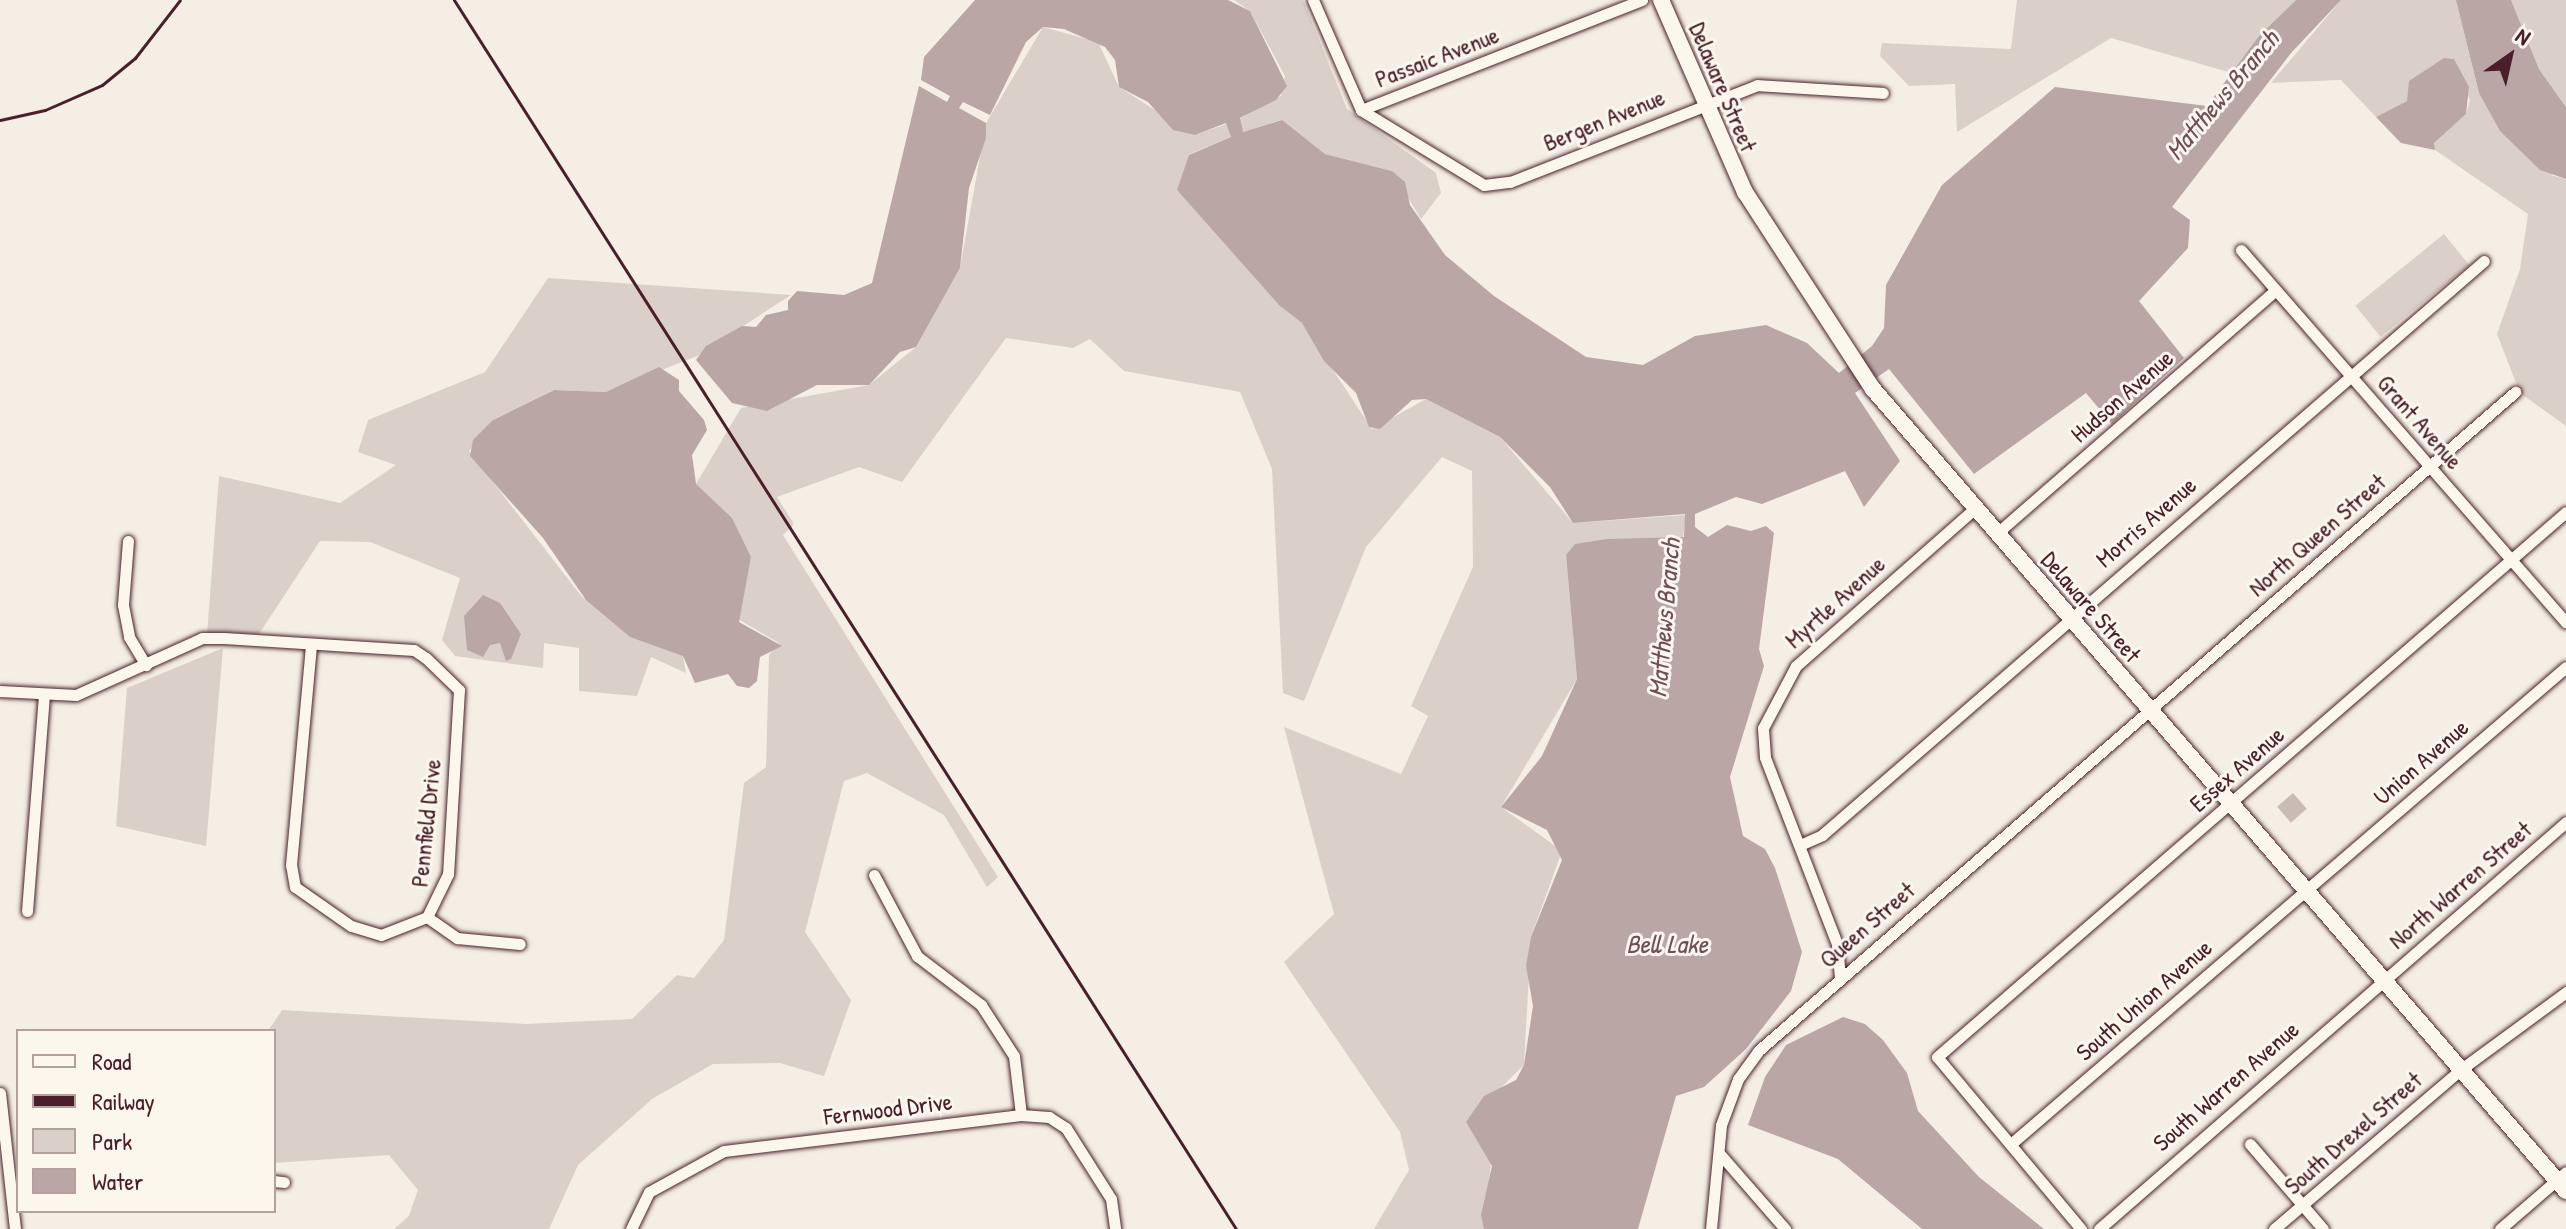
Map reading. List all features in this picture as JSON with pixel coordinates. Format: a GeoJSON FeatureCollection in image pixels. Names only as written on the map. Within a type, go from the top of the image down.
{"type":"FeatureCollection","features":[{"type":"Feature","properties":{"kind":"main road","name":"Delaware Street"},"geometry":{"type":"LineString","coordinates":[[1661,0],[1702,104],[1745,192],[1873,389],[2460,1070],[2563,1181]]}},
{"type":"Feature","properties":{"kind":"street","name":"Passaic Avenue"},"geometry":{"type":"LineString","coordinates":[[1313,0],[1361,110],[1642,0]]}},
{"type":"Feature","properties":{"kind":"street","name":"Bergen Avenue"},"geometry":{"type":"LineString","coordinates":[[1361,110],[1469,181],[1497,185],[1702,104],[1769,83],[1883,93]]}},
{"type":"Feature","properties":{"kind":"street","name":"Grant Avenue"},"geometry":{"type":"LineString","coordinates":[[2241,250],[2566,622]]}},
{"type":"Feature","properties":{"kind":"street","name":"Morris Avenue"},"geometry":{"type":"LineString","coordinates":[[1800,845],[1822,835],[2068,618],[2484,261]]}},
{"type":"Feature","properties":{"kind":"street","name":"Hudson Avenue"},"geometry":{"type":"LineString","coordinates":[[1996,534],[2276,290]]}},
{"type":"Feature","properties":{"kind":"street","name":"North Queen Street"},"geometry":{"type":"LineString","coordinates":[[2148,710],[2515,392]]}},
{"type":"Feature","properties":{"kind":"street","name":"Myrtle Avenue"},"geometry":{"type":"LineString","coordinates":[[1840,978],[1837,944],[1762,741],[1785,682],[1974,509]]}},
{"type":"Feature","properties":{"kind":"street","name":"Essex Avenue"},"geometry":{"type":"LineString","coordinates":[[2012,1143],[1937,1057],[2566,512]]}},
{"type":"Feature","properties":{"kind":"street"},"geometry":{"type":"LineString","coordinates":[[128,541],[123,609],[129,637],[146,665]]}},
{"type":"Feature","properties":{"kind":"street","name":"Pennfield Drive"},"geometry":{"type":"LineString","coordinates":[[0,691],[44,696],[76,695],[202,638],[311,644],[414,650],[444,670],[459,690],[448,874],[427,917],[381,935],[351,926],[295,887],[291,865],[311,644]]}},
{"type":"Feature","properties":{"kind":"street","name":"Union Avenue"},"geometry":{"type":"LineString","coordinates":[[2305,891],[2566,667]]}},
{"type":"Feature","properties":{"kind":"street"},"geometry":{"type":"LineString","coordinates":[[27,911],[44,696]]}},
{"type":"Feature","properties":{"kind":"street","name":"Queen Street"},"geometry":{"type":"LineString","coordinates":[[1711,1229],[1719,1153],[1729,1099],[1758,1051],[2148,710]]}},
{"type":"Feature","properties":{"kind":"street","name":"North Warren Street"},"geometry":{"type":"LineString","coordinates":[[2383,981],[2566,822]]}},
{"type":"Feature","properties":{"kind":"street"},"geometry":{"type":"LineString","coordinates":[[874,875],[917,956],[981,1005],[1014,1056],[1021,1115]]}},
{"type":"Feature","properties":{"kind":"street","name":"South Union Avenue"},"geometry":{"type":"LineString","coordinates":[[2012,1143],[2305,891]]}},
{"type":"Feature","properties":{"kind":"street"},"geometry":{"type":"LineString","coordinates":[[427,917],[457,938],[520,944]]}},
{"type":"Feature","properties":{"kind":"street","name":"South Warren Avenue"},"geometry":{"type":"LineString","coordinates":[[2100,1228],[2383,981]]}},
{"type":"Feature","properties":{"kind":"street","name":"South Drexel Street"},"geometry":{"type":"LineString","coordinates":[[2274,1229],[2460,1070],[2566,992]]}},
{"type":"Feature","properties":{"kind":"street"},"geometry":{"type":"LineString","coordinates":[[0,1093],[15,1229]]}},
{"type":"Feature","properties":{"kind":"street","name":"Fernwood Drive"},"geometry":{"type":"LineString","coordinates":[[631,1229],[649,1192],[724,1151],[1021,1115],[1049,1117],[1066,1128],[1111,1199],[1115,1229]]}},
{"type":"Feature","properties":{"kind":"street"},"geometry":{"type":"LineString","coordinates":[[2012,1143],[2081,1229]]}},
{"type":"Feature","properties":{"kind":"street"},"geometry":{"type":"LineString","coordinates":[[2250,1144],[2323,1229]]}},
{"type":"Feature","properties":{"kind":"street"},"geometry":{"type":"LineString","coordinates":[[1719,1153],[1785,1229]]}},
{"type":"Feature","properties":{"kind":"street"},"geometry":{"type":"LineString","coordinates":[[2500,1229],[2563,1181]]}},
{"type":"Feature","properties":{"kind":"green space"},"geometry":{"type":"Polygon","coordinates":[[[1234,0],[1303,0],[1347,109],[1436,173],[1441,193],[1421,219],[1392,171],[1325,154],[1281,120],[1243,132],[1238,120],[1281,96],[1285,76],[1250,11],[1234,0]]]}},
{"type":"Feature","properties":{"kind":"green space"},"geometry":{"type":"Polygon","coordinates":[[[2017,0],[2296,0],[2259,36],[2235,74],[2111,38],[1957,132],[1955,84],[1909,86],[1880,56],[1882,43],[2011,49],[2017,0]]]}},
{"type":"Feature","properties":{"kind":"green space"},"geometry":{"type":"Polygon","coordinates":[[[2341,0],[2456,0],[2479,93],[2553,176],[2566,179],[2566,426],[2520,393],[2497,334],[2520,269],[2528,214],[2435,150],[2433,143],[2466,114],[2470,100],[2454,59],[2444,58],[2407,101],[2376,117],[2341,80],[2271,83],[2341,0]]]}},
{"type":"Feature","properties":{"kind":"green space"},"geometry":{"type":"Polygon","coordinates":[[[2511,0],[2566,0],[2566,107],[2539,69],[2511,0]]]}},
{"type":"Feature","properties":{"kind":"green space"},"geometry":{"type":"Polygon","coordinates":[[[1043,27],[1098,42],[1119,87],[1194,135],[1227,124],[1231,137],[1190,154],[1177,190],[1302,323],[1372,429],[1426,399],[1500,437],[1573,523],[1686,515],[1683,537],[1566,555],[1577,679],[1501,807],[1562,851],[1531,937],[1524,1065],[1466,1122],[1491,1162],[1484,1229],[1374,1229],[1409,1170],[1400,1132],[1284,962],[1334,914],[1284,727],[1401,774],[1428,716],[1411,706],[1473,567],[1472,471],[1442,457],[1366,547],[1304,701],[1283,693],[1272,469],[1240,392],[1124,371],[1090,339],[1073,348],[1006,338],[902,482],[859,467],[777,497],[794,524],[783,535],[998,877],[987,887],[944,815],[867,773],[844,781],[805,932],[851,1000],[824,1076],[780,1063],[713,1064],[652,1099],[578,1165],[549,1229],[394,1229],[409,1216],[418,1190],[389,1155],[276,1163],[276,1029],[269,1029],[282,1010],[526,1024],[632,1019],[677,975],[694,978],[724,940],[744,783],[766,767],[769,655],[779,643],[738,619],[751,557],[696,484],[741,408],[869,385],[916,347],[960,268],[986,123],[1043,27]]]}},
{"type":"Feature","properties":{"kind":"green space"},"geometry":{"type":"Polygon","coordinates":[[[2444,234],[2469,265],[2381,337],[2355,306],[2444,234]]]}},
{"type":"Feature","properties":{"kind":"green space"},"geometry":{"type":"Polygon","coordinates":[[[548,278],[791,295],[697,356],[606,392],[553,390],[493,420],[469,451],[582,597],[683,656],[686,673],[651,657],[637,696],[579,691],[579,648],[544,643],[543,668],[455,656],[442,640],[460,578],[370,542],[320,541],[259,634],[207,635],[219,476],[340,503],[396,465],[358,452],[368,420],[485,372],[548,278]]]}},
{"type":"Feature","properties":{"kind":"green space"},"geometry":{"type":"Polygon","coordinates":[[[223,648],[206,846],[116,826],[127,688],[223,648]]]}},
{"type":"Feature","properties":{"kind":"water","name":"Bell Lake"},"geometry":{"type":"Polygon","coordinates":[[[975,0],[1228,0],[1250,11],[1287,86],[1276,100],[1240,118],[1243,132],[1282,120],[1325,154],[1392,171],[1405,182],[1410,205],[1445,255],[1494,296],[1586,357],[1643,365],[1695,336],[1766,325],[1807,343],[1839,373],[1872,346],[1884,328],[1886,285],[1942,185],[2055,87],[2207,106],[2259,36],[2296,0],[2341,0],[2291,53],[2172,207],[2190,220],[2188,248],[2139,301],[2184,358],[2112,424],[2086,393],[1974,474],[1889,369],[1855,393],[1900,461],[1864,507],[1845,471],[1762,504],[1736,497],[1695,514],[1695,527],[1708,537],[1727,525],[1751,531],[1766,526],[1774,533],[1759,649],[1764,666],[1730,777],[1743,836],[1765,849],[1775,868],[1802,952],[1791,991],[1746,1049],[1704,1087],[1676,1096],[1638,1229],[1484,1229],[1481,1215],[1492,1166],[1466,1122],[1484,1096],[1516,1080],[1524,1065],[1533,1006],[1526,966],[1531,937],[1562,860],[1547,830],[1501,807],[1542,756],[1577,679],[1566,555],[1575,544],[1607,539],[1684,537],[1685,514],[1573,523],[1550,487],[1500,437],[1426,399],[1412,400],[1380,429],[1369,427],[1356,393],[1324,361],[1302,323],[1279,305],[1177,190],[1189,155],[1231,137],[1226,123],[1195,135],[1173,130],[1148,102],[1119,87],[1115,60],[1105,47],[1064,29],[1043,27],[1026,42],[990,115],[963,102],[959,108],[986,123],[986,138],[969,188],[960,268],[916,347],[900,352],[869,385],[817,385],[767,411],[732,403],[696,360],[706,346],[742,326],[756,327],[766,315],[788,310],[788,301],[797,291],[844,295],[872,283],[919,86],[947,102],[950,96],[921,80],[924,57],[975,0]]]}},
{"type":"Feature","properties":{"kind":"water"},"geometry":{"type":"Polygon","coordinates":[[[2456,0],[2511,0],[2539,69],[2566,107],[2566,179],[2540,170],[2500,131],[2479,93],[2456,0]]]}},
{"type":"Feature","properties":{"kind":"water"},"geometry":{"type":"Polygon","coordinates":[[[2444,58],[2454,59],[2469,87],[2466,114],[2434,143],[2435,150],[2401,143],[2376,117],[2407,101],[2409,81],[2444,58]]]}},
{"type":"Feature","properties":{"kind":"water"},"geometry":{"type":"Polygon","coordinates":[[[659,367],[679,380],[679,391],[704,420],[707,430],[692,455],[696,484],[732,518],[751,557],[739,622],[782,646],[760,657],[757,681],[749,688],[737,686],[728,674],[695,683],[683,656],[630,637],[586,600],[543,538],[470,456],[473,440],[493,420],[554,390],[606,392],[659,367]]]}},
{"type":"Feature","properties":{"kind":"water"},"geometry":{"type":"Polygon","coordinates":[[[483,595],[500,603],[521,634],[511,659],[506,661],[500,643],[490,645],[483,657],[467,650],[464,616],[483,595]]]}},
{"type":"Feature","properties":{"kind":"water"},"geometry":{"type":"Polygon","coordinates":[[[1843,1017],[1865,1024],[1883,1040],[1907,1073],[1918,1111],[1979,1177],[2044,1229],[1922,1229],[1838,1159],[1748,1125],[1765,1077],[1786,1045],[1843,1017]]]}},
{"type":"Feature","properties":{"kind":"building"},"geometry":{"type":"Polygon","coordinates":[[[2293,793],[2307,809],[2291,823],[2277,807],[2293,793]]]}},
{"type":"Feature","properties":{"kind":"railway"},"geometry":{"type":"LineString","coordinates":[[0,120],[45,110],[102,85],[135,58],[180,0]]}},
{"type":"Feature","properties":{"kind":"railway"},"geometry":{"type":"LineString","coordinates":[[454,0],[1236,1229]]}},
{"type":"Feature","properties":{"kind":"water label","name":"Matthews Branch"},"geometry":{"type":"Point","coordinates":[2222,95]}},
{"type":"Feature","properties":{"kind":"water label","name":"Matthews Branch"},"geometry":{"type":"Point","coordinates":[1664,618]}}]}
